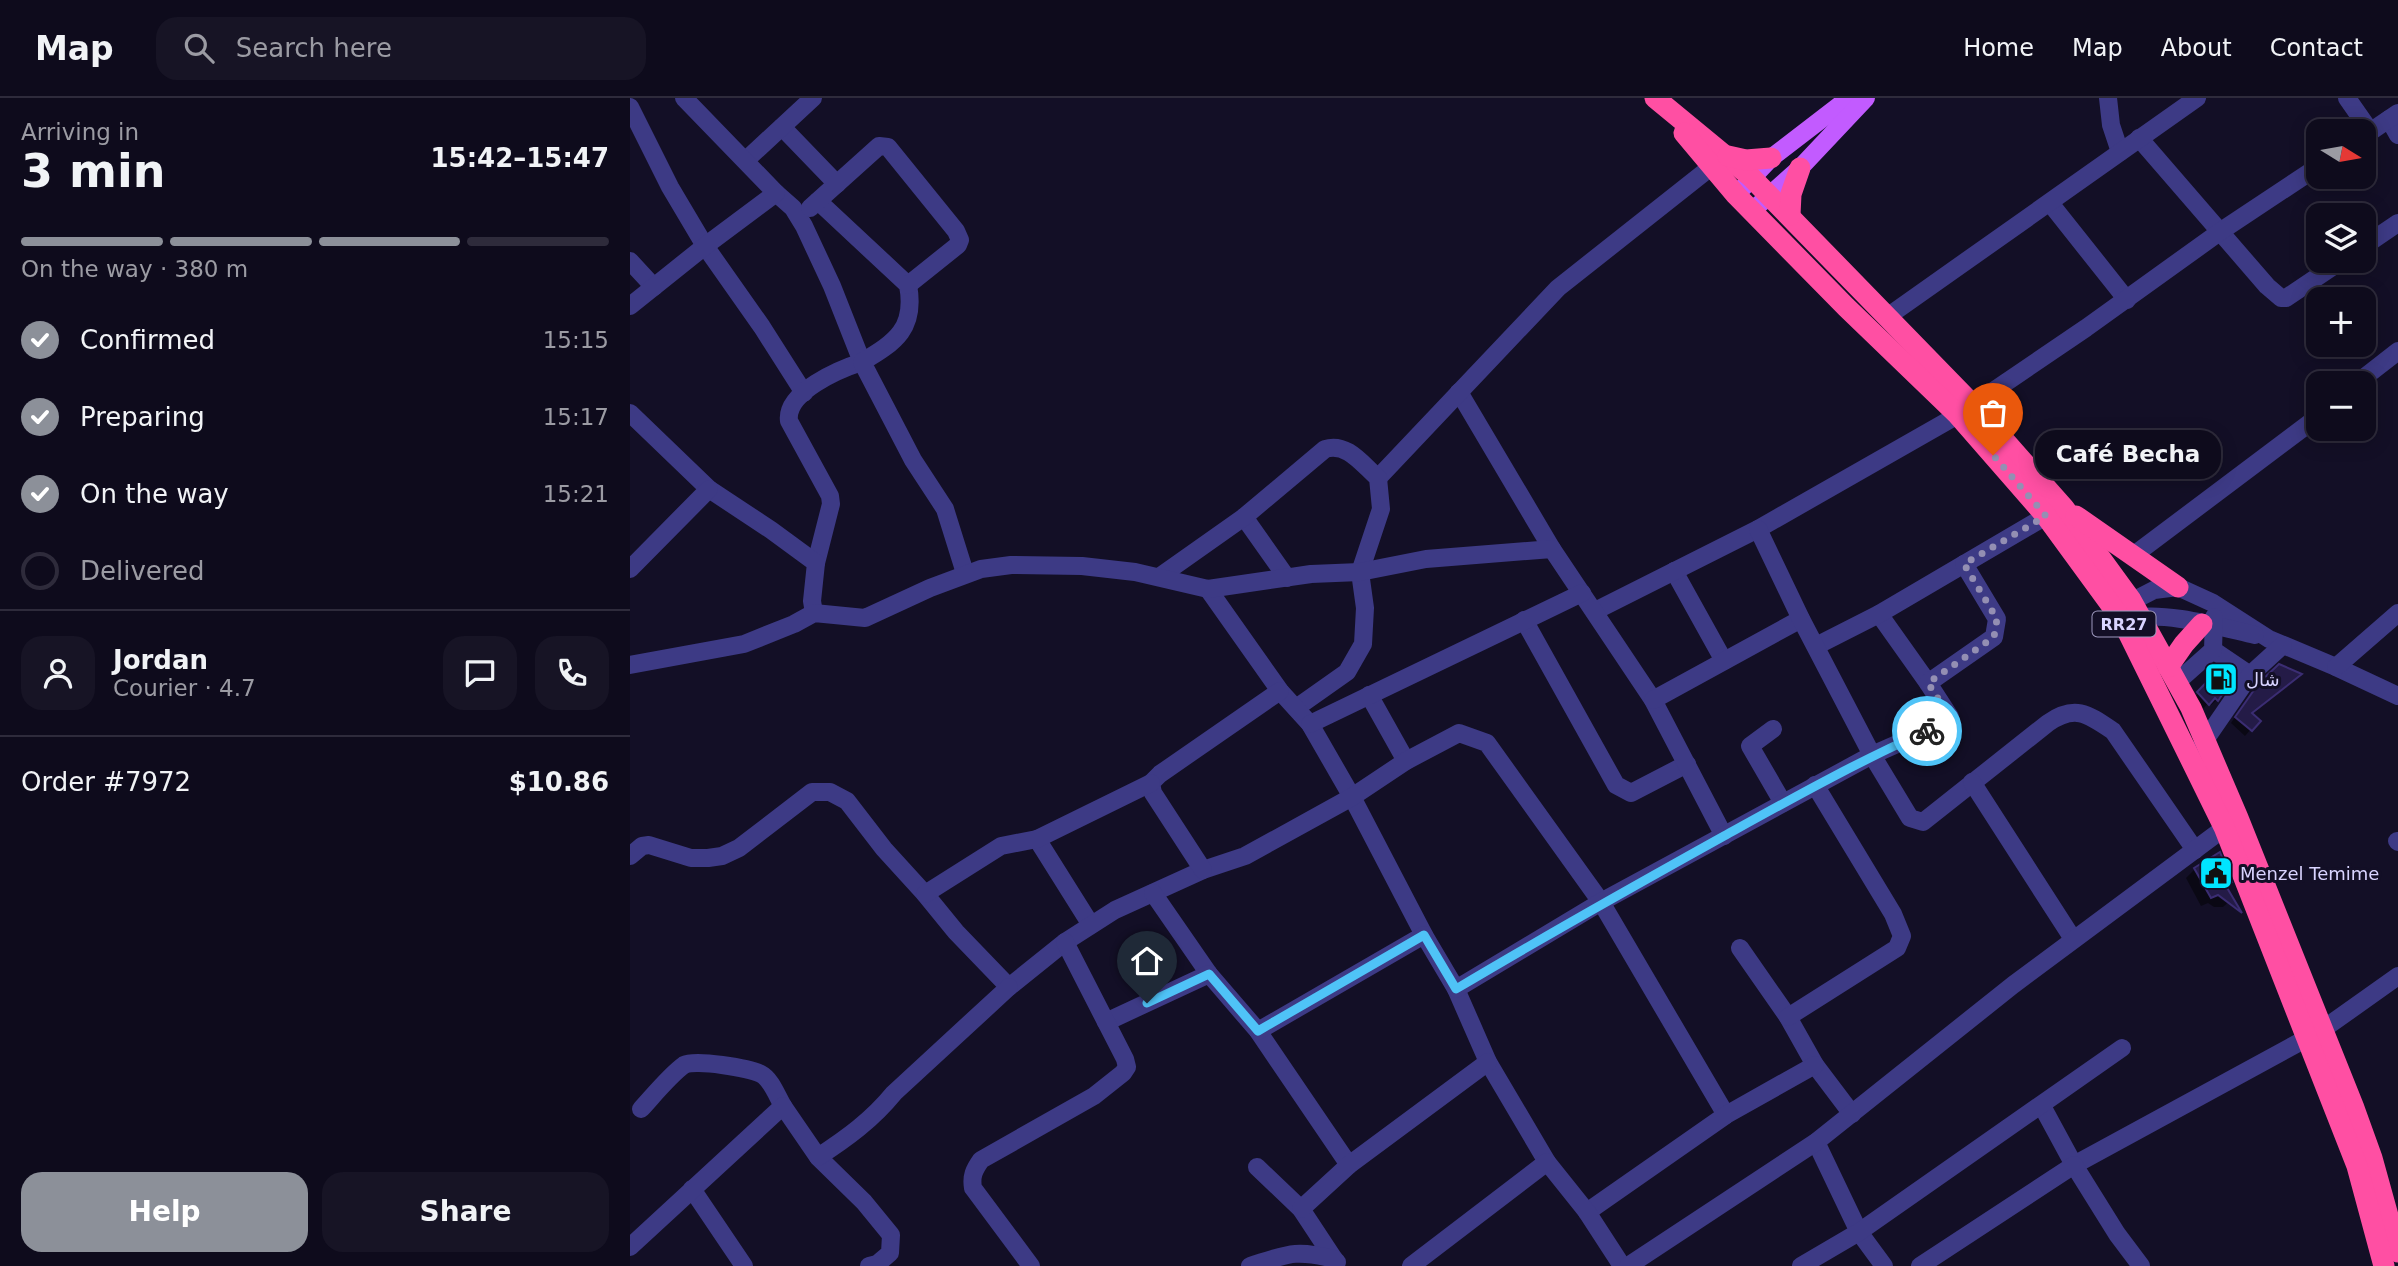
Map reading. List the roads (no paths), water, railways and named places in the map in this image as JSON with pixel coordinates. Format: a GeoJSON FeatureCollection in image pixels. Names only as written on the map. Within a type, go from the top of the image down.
{"type":"FeatureCollection","features":[{"type":"Feature","properties":{"kind":"highway","name":"RR27"},"geometry":{"type":"LineString","coordinates":[[1659,102],[1720,162],[1751,177],[1887,317],[2055,512],[2172,674],[2205,741],[2231,823],[2315,1034],[2372,1158],[2398,1252]]}},
{"type":"Feature","properties":{"kind":"highway"},"geometry":{"type":"LineString","coordinates":[[1720,162],[1771,158]]}},
{"type":"Feature","properties":{"kind":"highway","name":"RR27"},"geometry":{"type":"LineString","coordinates":[[1720,162],[1736,195],[1846,307],[1965,410]]}},
{"type":"Feature","properties":{"kind":"highway"},"geometry":{"type":"LineString","coordinates":[[1790,215],[1791,194],[1800,168]]}},
{"type":"Feature","properties":{"kind":"highway"},"geometry":{"type":"LineString","coordinates":[[2055,512],[2134,555],[2178,587]]}},
{"type":"Feature","properties":{"kind":"highway","name":"RR27"},"geometry":{"type":"LineString","coordinates":[[2127,612],[2191,760],[2231,823]]}},
{"type":"Feature","properties":{"kind":"highway"},"geometry":{"type":"LineString","coordinates":[[2172,674],[2184,644],[2208,625]]}},
{"type":"Feature","properties":{"kind":"highway","name":"RR27"},"geometry":{"type":"LineString","coordinates":[[2315,1034],[2357,1166],[2384,1266]]}},
{"type":"Feature","properties":{"kind":"main road"},"geometry":{"type":"LineString","coordinates":[[1736,195],[1771,158],[1849,98]]}},
{"type":"Feature","properties":{"kind":"main road"},"geometry":{"type":"LineString","coordinates":[[1753,210],[1800,168],[1866,98]]}},
{"type":"Feature","properties":{"kind":"street"},"geometry":{"type":"LineString","coordinates":[[684,98],[800,217],[832,286],[862,362],[913,460],[945,509],[965,573]]}},
{"type":"Feature","properties":{"kind":"street"},"geometry":{"type":"LineString","coordinates":[[746,160],[813,98]]}},
{"type":"Feature","properties":{"kind":"street"},"geometry":{"type":"LineString","coordinates":[[2108,98],[2111,125],[2120,152]]}},
{"type":"Feature","properties":{"kind":"street"},"geometry":{"type":"LineString","coordinates":[[1887,317],[2197,98]]}},
{"type":"Feature","properties":{"kind":"street"},"geometry":{"type":"LineString","coordinates":[[2347,98],[2359,119]]}},
{"type":"Feature","properties":{"kind":"street"},"geometry":{"type":"LineString","coordinates":[[630,107],[670,187],[705,246],[804,393]]}},
{"type":"Feature","properties":{"kind":"street"},"geometry":{"type":"LineString","coordinates":[[2376,129],[2395,122]]}},
{"type":"Feature","properties":{"kind":"street"},"geometry":{"type":"LineString","coordinates":[[782,127],[837,184]]}},
{"type":"Feature","properties":{"kind":"street"},"geometry":{"type":"LineString","coordinates":[[2139,138],[2267,286],[2281,298],[2286,298],[2324,273]]}},
{"type":"Feature","properties":{"kind":"street"},"geometry":{"type":"LineString","coordinates":[[800,217],[879,146],[888,147],[956,231],[960,240],[958,245],[908,285]]}},
{"type":"Feature","properties":{"kind":"street"},"geometry":{"type":"LineString","coordinates":[[1378,478],[1558,288],[1720,162]]}},
{"type":"Feature","properties":{"kind":"street"},"geometry":{"type":"LineString","coordinates":[[1595,611],[1758,529],[1965,410],[2306,175]]}},
{"type":"Feature","properties":{"kind":"street"},"geometry":{"type":"LineString","coordinates":[[630,306],[776,193]]}},
{"type":"Feature","properties":{"kind":"street"},"geometry":{"type":"LineString","coordinates":[[814,613],[812,601],[816,563],[831,504],[828,490],[789,421],[790,410],[804,393],[834,373],[862,362],[885,348],[901,334],[910,308],[908,285],[818,201]]}},
{"type":"Feature","properties":{"kind":"street"},"geometry":{"type":"LineString","coordinates":[[2050,203],[2127,300]]}},
{"type":"Feature","properties":{"kind":"street"},"geometry":{"type":"LineString","coordinates":[[2376,238],[2398,223]]}},
{"type":"Feature","properties":{"kind":"street"},"geometry":{"type":"LineString","coordinates":[[630,261],[654,287]]}},
{"type":"Feature","properties":{"kind":"street"},"geometry":{"type":"LineString","coordinates":[[2372,371],[2398,351]]}},
{"type":"Feature","properties":{"kind":"street"},"geometry":{"type":"LineString","coordinates":[[1460,392],[1552,549],[1653,700],[1724,836]]}},
{"type":"Feature","properties":{"kind":"street"},"geometry":{"type":"LineString","coordinates":[[630,414],[709,489],[816,563]]}},
{"type":"Feature","properties":{"kind":"street"},"geometry":{"type":"LineString","coordinates":[[2134,555],[2306,426]]}},
{"type":"Feature","properties":{"kind":"street"},"geometry":{"type":"LineString","coordinates":[[1159,578],[1244,517],[1325,449],[1334,446],[1343,448],[1378,478],[1381,509],[1360,572],[1365,608],[1363,644],[1347,672],[1296,708]]}},
{"type":"Feature","properties":{"kind":"street"},"geometry":{"type":"LineString","coordinates":[[630,569],[709,489]]}},
{"type":"Feature","properties":{"kind":"street"},"geometry":{"type":"LineString","coordinates":[[1816,646],[1879,614],[2055,512]]}},
{"type":"Feature","properties":{"kind":"street"},"geometry":{"type":"LineString","coordinates":[[1244,517],[1287,578]]}},
{"type":"Feature","properties":{"kind":"street"},"geometry":{"type":"LineString","coordinates":[[1758,529],[1801,620],[1872,755],[1910,818],[1923,822],[2062,714],[2079,712],[2113,731],[2195,850]]}},
{"type":"Feature","properties":{"kind":"street"},"geometry":{"type":"LineString","coordinates":[[630,665],[744,644],[814,613],[865,618],[965,573],[1011,565],[1082,566],[1135,572],[1208,589],[1311,574],[1360,572],[1426,559],[1552,549]]}},
{"type":"Feature","properties":{"kind":"street"},"geometry":{"type":"LineString","coordinates":[[1928,683],[1994,637],[1997,619],[1964,564]]}},
{"type":"Feature","properties":{"kind":"street"},"geometry":{"type":"LineString","coordinates":[[1674,571],[1724,661]]}},
{"type":"Feature","properties":{"kind":"street"},"geometry":{"type":"LineString","coordinates":[[2127,612],[2165,587],[2178,587],[2213,603],[2276,642]]}},
{"type":"Feature","properties":{"kind":"street"},"geometry":{"type":"LineString","coordinates":[[1208,589],[1280,691],[1310,724],[1456,989],[1488,1062],[1547,1162],[1587,1212],[1622,1266]]}},
{"type":"Feature","properties":{"kind":"street"},"geometry":{"type":"LineString","coordinates":[[1310,724],[1582,593]]}},
{"type":"Feature","properties":{"kind":"street"},"geometry":{"type":"LineString","coordinates":[[2213,603],[2208,625],[2213,650],[2250,675]]}},
{"type":"Feature","properties":{"kind":"street"},"geometry":{"type":"LineString","coordinates":[[2127,612],[2208,625],[2276,642],[2398,696]]}},
{"type":"Feature","properties":{"kind":"street"},"geometry":{"type":"LineString","coordinates":[[2336,667],[2398,613]]}},
{"type":"Feature","properties":{"kind":"street"},"geometry":{"type":"LineString","coordinates":[[1456,989],[1601,902],[1815,785],[1872,755],[1947,722],[1950,717],[1947,712],[1879,614]]}},
{"type":"Feature","properties":{"kind":"street"},"geometry":{"type":"LineString","coordinates":[[1653,700],[1801,620]]}},
{"type":"Feature","properties":{"kind":"street"},"geometry":{"type":"LineString","coordinates":[[1524,621],[1615,785],[1631,793],[1687,764]]}},
{"type":"Feature","properties":{"kind":"street"},"geometry":{"type":"LineString","coordinates":[[2191,760],[2276,642]]}},
{"type":"Feature","properties":{"kind":"street"},"geometry":{"type":"LineString","coordinates":[[2172,674],[2213,650]]}},
{"type":"Feature","properties":{"kind":"street"},"geometry":{"type":"LineString","coordinates":[[926,894],[1001,846],[1037,839],[1152,783],[1160,774],[1280,691]]}},
{"type":"Feature","properties":{"kind":"street"},"geometry":{"type":"LineString","coordinates":[[1369,695],[1406,761]]}},
{"type":"Feature","properties":{"kind":"street"},"geometry":{"type":"LineString","coordinates":[[1773,729],[1750,746],[1783,803]]}},
{"type":"Feature","properties":{"kind":"street"},"geometry":{"type":"LineString","coordinates":[[818,1157],[859,1129],[1009,987],[1065,942],[1115,910],[1203,870],[1245,856],[1352,797],[1406,761],[1459,733],[1487,743],[1601,902],[1726,1115]]}},
{"type":"Feature","properties":{"kind":"street"},"geometry":{"type":"LineString","coordinates":[[1972,782],[2073,939]]}},
{"type":"Feature","properties":{"kind":"street"},"geometry":{"type":"LineString","coordinates":[[1152,783],[1153,793],[1203,870]]}},
{"type":"Feature","properties":{"kind":"street"},"geometry":{"type":"LineString","coordinates":[[1787,1017],[1897,948],[1902,936],[1893,914],[1815,785]]}},
{"type":"Feature","properties":{"kind":"street"},"geometry":{"type":"LineString","coordinates":[[630,856],[642,846],[649,845],[691,858],[722,856],[739,848],[812,792],[830,792],[847,801],[884,849],[926,894],[956,932],[1009,987]]}},
{"type":"Feature","properties":{"kind":"street"},"geometry":{"type":"LineString","coordinates":[[1628,1266],[1816,1142],[2073,939],[2231,823]]}},
{"type":"Feature","properties":{"kind":"street"},"geometry":{"type":"LineString","coordinates":[[1037,839],[1091,925]]}},
{"type":"Feature","properties":{"kind":"street"},"geometry":{"type":"LineString","coordinates":[[1153,892],[1209,974],[1258,1031],[1349,1165]]}},
{"type":"Feature","properties":{"kind":"street"},"geometry":{"type":"LineString","coordinates":[[1258,1031],[1424,935]]}},
{"type":"Feature","properties":{"kind":"street"},"geometry":{"type":"LineString","coordinates":[[1031,1266],[973,1188],[971,1178],[981,1160],[1094,1096],[1124,1073],[1127,1066],[1065,942]]}},
{"type":"Feature","properties":{"kind":"street"},"geometry":{"type":"LineString","coordinates":[[1740,948],[1787,1017],[1815,1065],[1852,1114]]}},
{"type":"Feature","properties":{"kind":"street"},"geometry":{"type":"LineString","coordinates":[[1106,1022],[1209,974]]}},
{"type":"Feature","properties":{"kind":"street"},"geometry":{"type":"LineString","coordinates":[[1920,1266],[2074,1165],[2315,1034],[2398,978]]}},
{"type":"Feature","properties":{"kind":"street"},"geometry":{"type":"LineString","coordinates":[[1801,1266],[1859,1232],[2122,1048]]}},
{"type":"Feature","properties":{"kind":"street"},"geometry":{"type":"LineString","coordinates":[[1301,1209],[1349,1165],[1488,1062]]}},
{"type":"Feature","properties":{"kind":"street"},"geometry":{"type":"LineString","coordinates":[[641,1109],[684,1065],[717,1065],[760,1073],[818,1157],[857,1195],[891,1235],[890,1253],[877,1264],[869,1266]]}},
{"type":"Feature","properties":{"kind":"street"},"geometry":{"type":"LineString","coordinates":[[1587,1212],[1726,1115],[1815,1065]]}},
{"type":"Feature","properties":{"kind":"street"},"geometry":{"type":"LineString","coordinates":[[630,1247],[783,1106]]}},
{"type":"Feature","properties":{"kind":"street"},"geometry":{"type":"LineString","coordinates":[[2042,1106],[2074,1165],[2117,1234],[2141,1266]]}},
{"type":"Feature","properties":{"kind":"street"},"geometry":{"type":"LineString","coordinates":[[1816,1142],[1859,1232],[1884,1266]]}},
{"type":"Feature","properties":{"kind":"street"},"geometry":{"type":"LineString","coordinates":[[1411,1266],[1547,1162]]}},
{"type":"Feature","properties":{"kind":"street"},"geometry":{"type":"LineString","coordinates":[[1257,1167],[1301,1209],[1337,1263]]}},
{"type":"Feature","properties":{"kind":"street"},"geometry":{"type":"LineString","coordinates":[[692,1189],[744,1266]]}},
{"type":"Feature","properties":{"kind":"street"},"geometry":{"type":"LineString","coordinates":[[1250,1266],[1296,1252],[1309,1252],[1337,1263]]}},
{"type":"Feature","properties":{"kind":"place","name":"Café Becha"},"geometry":{"type":"Point","coordinates":[1993,455]}},
{"type":"Feature","properties":{"kind":"place","name":"شال"},"geometry":{"type":"Point","coordinates":[2221,679]}},
{"type":"Feature","properties":{"kind":"place","name":"Menzel Temime"},"geometry":{"type":"Point","coordinates":[2216,873]}}]}
